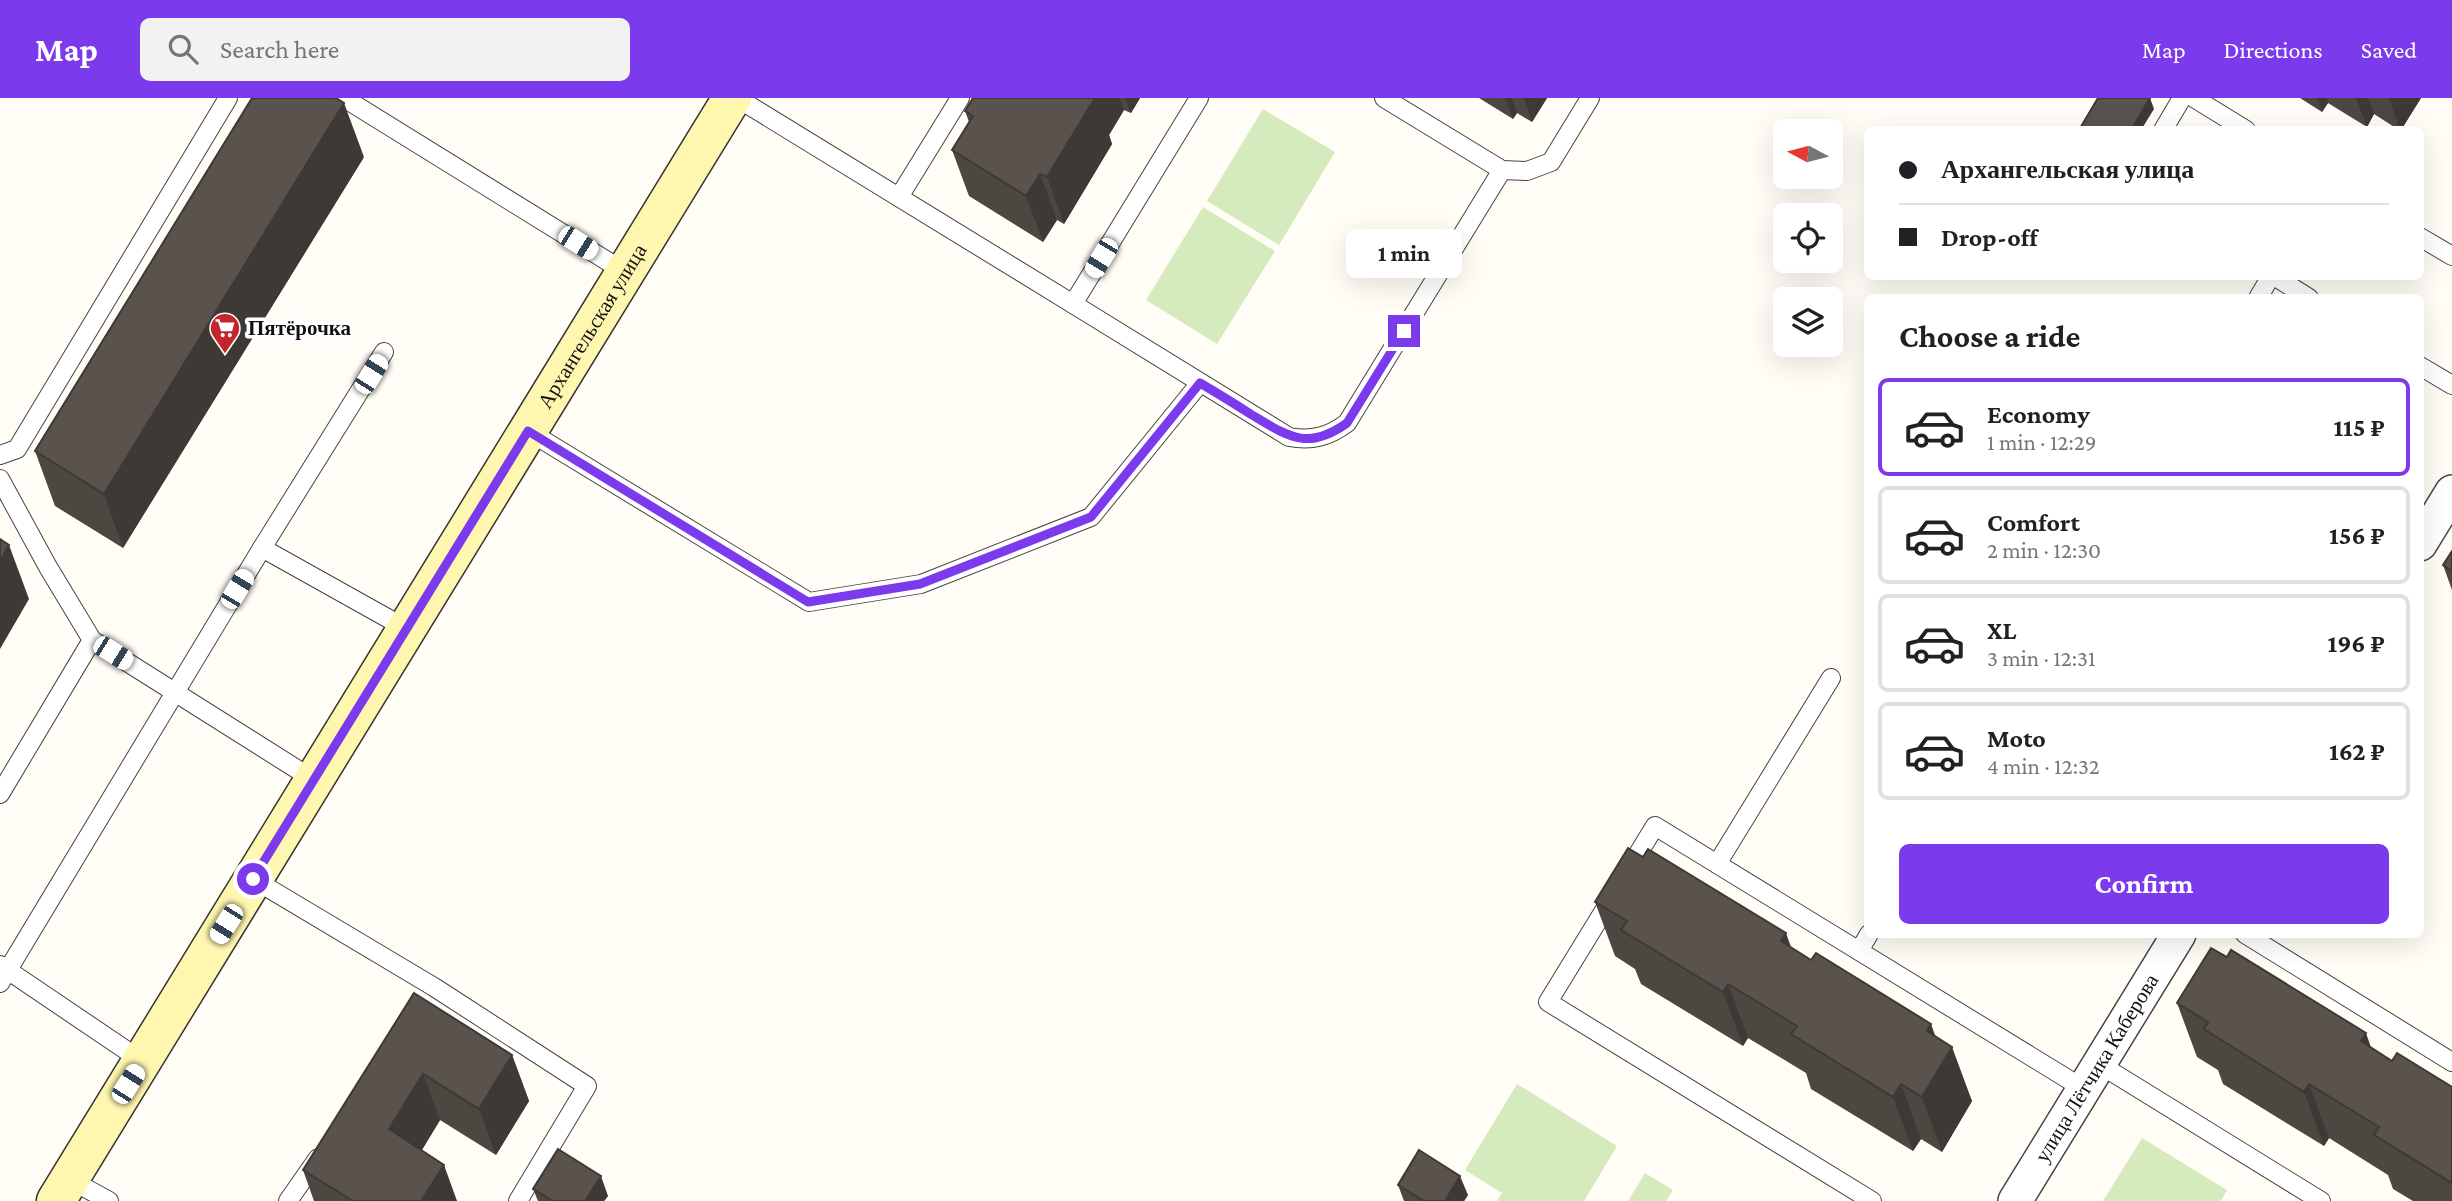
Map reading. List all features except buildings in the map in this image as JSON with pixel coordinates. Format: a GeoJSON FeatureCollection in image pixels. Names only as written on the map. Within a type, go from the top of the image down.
{"type":"FeatureCollection","features":[{"type":"Feature","properties":{"kind":"street","name":"Архангельская улица"},"geometry":{"type":"LineString","coordinates":[[63,1190],[732,98]]}},
{"type":"Feature","properties":{"kind":"street"},"geometry":{"type":"LineString","coordinates":[[2424,538],[2452,492]]}},
{"type":"Feature","properties":{"kind":"street","name":"улица Лётчика Каберова"},"geometry":{"type":"LineString","coordinates":[[2015,1201],[2177,938]]}},
{"type":"Feature","properties":{"kind":"lane"},"geometry":{"type":"LineString","coordinates":[[0,455],[17,449],[228,98]]}},
{"type":"Feature","properties":{"kind":"lane"},"geometry":{"type":"LineString","coordinates":[[344,98],[625,272]]}},
{"type":"Feature","properties":{"kind":"lane"},"geometry":{"type":"LineString","coordinates":[[737,98],[1289,437],[1317,439],[1333,433],[1347,423],[1502,170]]}},
{"type":"Feature","properties":{"kind":"lane"},"geometry":{"type":"LineString","coordinates":[[899,197],[960,98]]}},
{"type":"Feature","properties":{"kind":"lane"},"geometry":{"type":"LineString","coordinates":[[1073,304],[1199,98]]}},
{"type":"Feature","properties":{"kind":"lane"},"geometry":{"type":"LineString","coordinates":[[1384,98],[1502,170],[1527,171],[1551,162],[1590,98]]}},
{"type":"Feature","properties":{"kind":"lane"},"geometry":{"type":"LineString","coordinates":[[2165,126],[2182,98]]}},
{"type":"Feature","properties":{"kind":"lane"},"geometry":{"type":"LineString","coordinates":[[2194,98],[2240,126]]}},
{"type":"Feature","properties":{"kind":"lane"},"geometry":{"type":"LineString","coordinates":[[2424,239],[2452,256]]}},
{"type":"Feature","properties":{"kind":"lane"},"geometry":{"type":"LineString","coordinates":[[2280,280],[2302,294]]}},
{"type":"Feature","properties":{"kind":"lane"},"geometry":{"type":"LineString","coordinates":[[142,1061],[3,973],[384,352]]}},
{"type":"Feature","properties":{"kind":"lane"},"geometry":{"type":"LineString","coordinates":[[2424,368],[2452,385]]}},
{"type":"Feature","properties":{"kind":"lane"},"geometry":{"type":"LineString","coordinates":[[528,431],[808,602],[920,584],[1091,517],[1200,383]]}},
{"type":"Feature","properties":{"kind":"lane"},"geometry":{"type":"LineString","coordinates":[[0,479],[92,640],[314,780]]}},
{"type":"Feature","properties":{"kind":"lane"},"geometry":{"type":"LineString","coordinates":[[262,548],[407,629]]}},
{"type":"Feature","properties":{"kind":"lane"},"geometry":{"type":"LineString","coordinates":[[0,794],[92,640]]}},
{"type":"Feature","properties":{"kind":"lane"},"geometry":{"type":"LineString","coordinates":[[1717,864],[1831,678]]}},
{"type":"Feature","properties":{"kind":"lane"},"geometry":{"type":"LineString","coordinates":[[1865,1199],[1548,1002],[1655,826],[1858,951],[2321,1201]]}},
{"type":"Feature","properties":{"kind":"lane"},"geometry":{"type":"LineString","coordinates":[[253,879],[430,993],[587,1086],[518,1201]]}},
{"type":"Feature","properties":{"kind":"lane"},"geometry":{"type":"LineString","coordinates":[[1858,951],[1866,938]]}},
{"type":"Feature","properties":{"kind":"lane"},"geometry":{"type":"LineString","coordinates":[[2251,938],[2452,1062]]}},
{"type":"Feature","properties":{"kind":"lane"},"geometry":{"type":"LineString","coordinates":[[288,1201],[327,1145]]}},
{"type":"Feature","properties":{"kind":"lane"},"geometry":{"type":"LineString","coordinates":[[63,1190],[109,1201]]}},
{"type":"Feature","properties":{"kind":"green space"},"geometry":{"type":"Polygon","coordinates":[[[1263,109],[1335,152],[1279,245],[1207,201],[1263,109]]]}},
{"type":"Feature","properties":{"kind":"green space"},"geometry":{"type":"Polygon","coordinates":[[[1203,207],[1275,251],[1217,344],[1146,300],[1203,207]]]}},
{"type":"Feature","properties":{"kind":"green space"},"geometry":{"type":"Polygon","coordinates":[[[1517,1084],[1617,1146],[1584,1201],[1497,1201],[1502,1193],[1465,1170],[1517,1084]]]}},
{"type":"Feature","properties":{"kind":"green space"},"geometry":{"type":"Polygon","coordinates":[[[2142,1138],[2227,1190],[2221,1201],[2103,1201],[2142,1138]]]}},
{"type":"Feature","properties":{"kind":"green space"},"geometry":{"type":"Polygon","coordinates":[[[1645,1173],[1673,1190],[1666,1201],[1628,1201],[1645,1173]]]}},
{"type":"Feature","properties":{"kind":"place","name":"Пятёрочка"},"geometry":{"type":"Point","coordinates":[225,355]}},
{"type":"Feature","properties":{"kind":"route"},"geometry":{"type":"LineString","coordinates":[[253,879],[528,431],[808,602],[920,584],[1091,517],[1200,383],[1289,437],[1317,439],[1333,433],[1347,423],[1404,331]]}}]}
